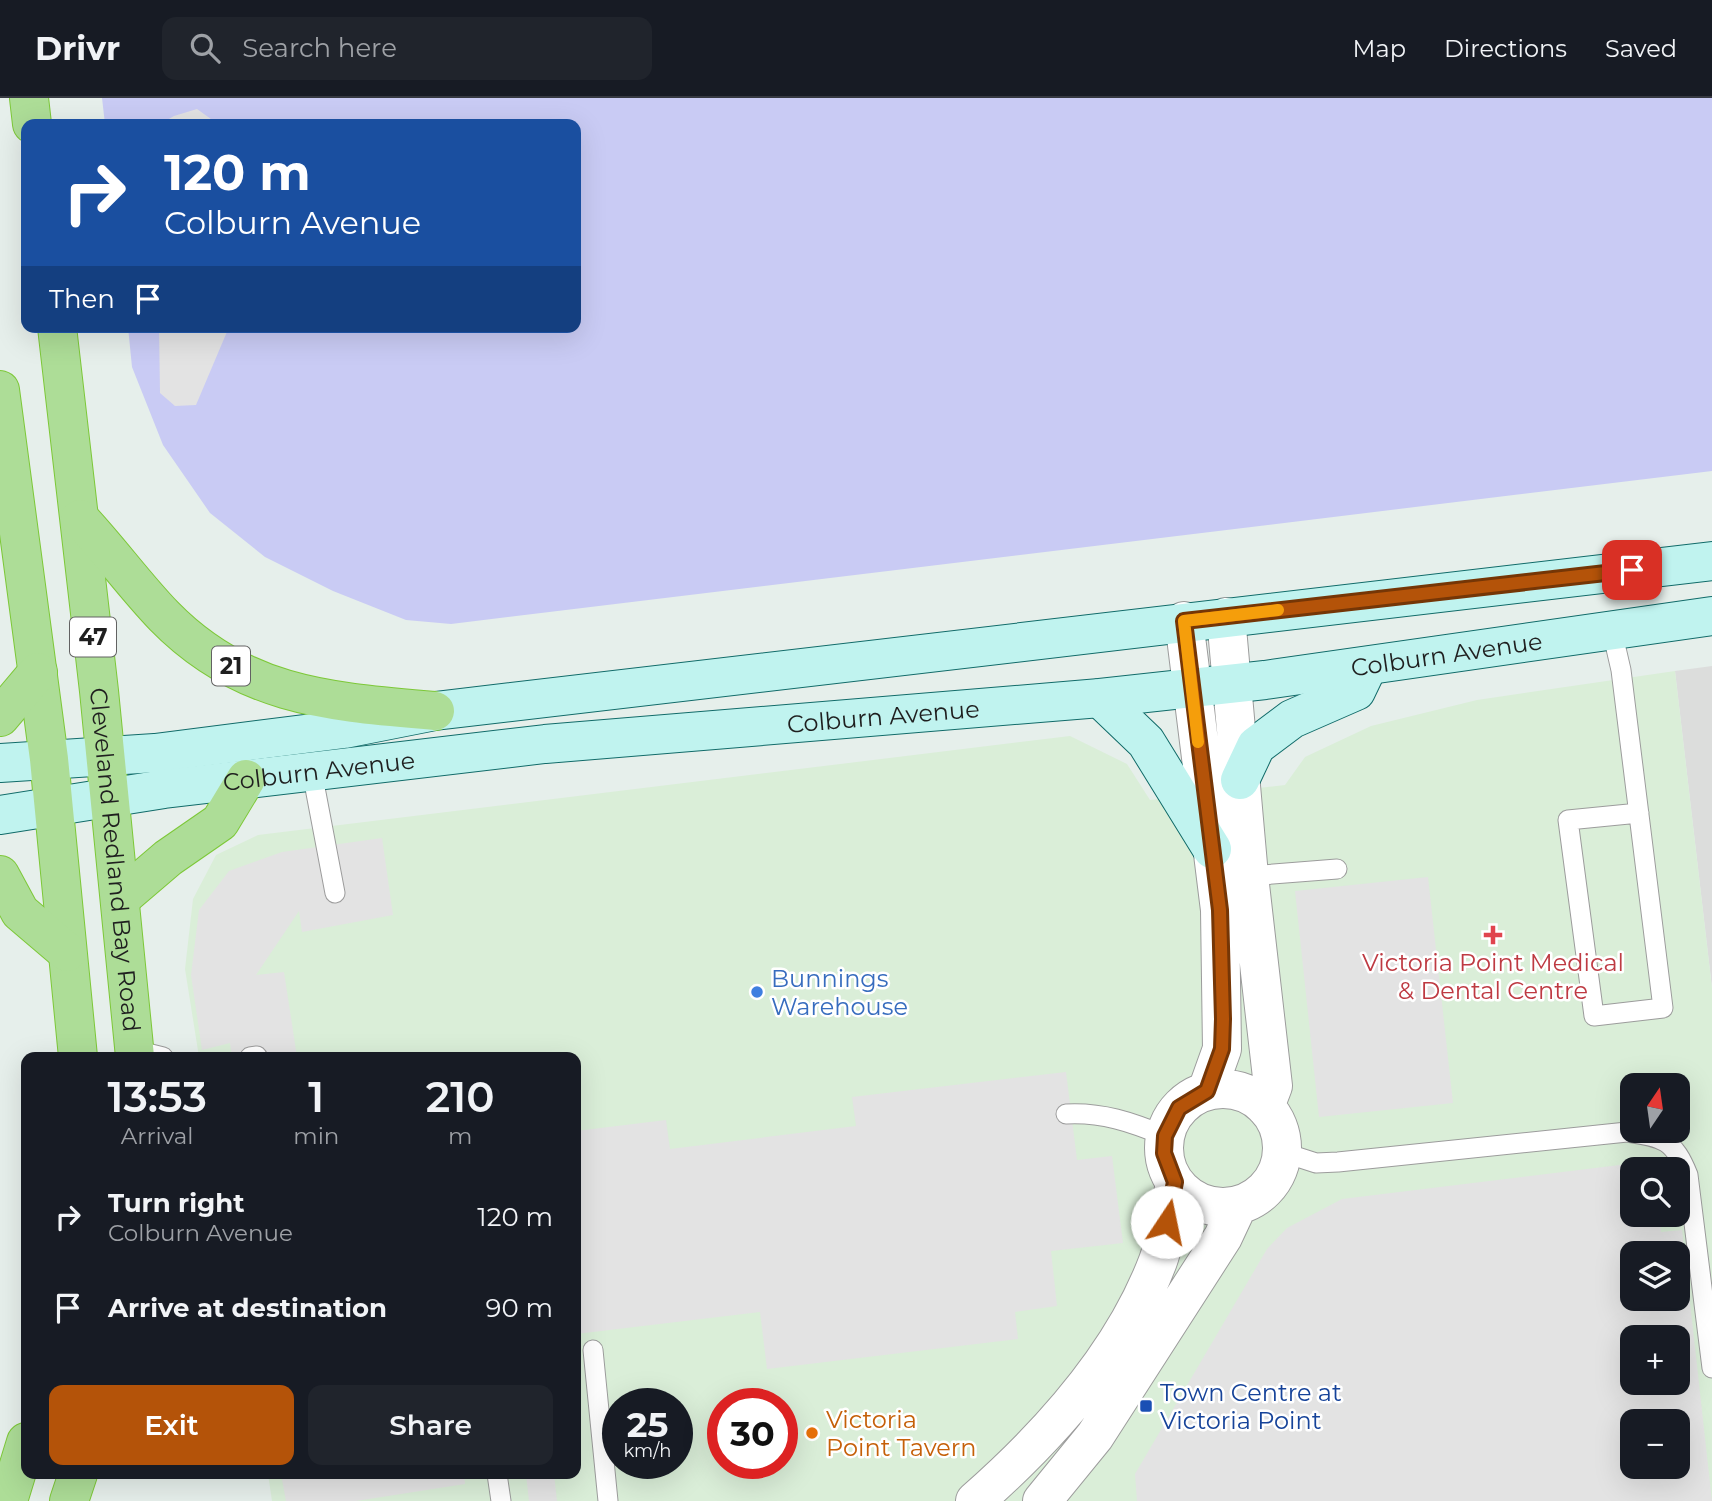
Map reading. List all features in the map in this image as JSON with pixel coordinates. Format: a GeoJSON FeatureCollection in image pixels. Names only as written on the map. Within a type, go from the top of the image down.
{"type":"FeatureCollection","features":[{"type":"Feature","properties":{"kind":"highway"},"geometry":{"type":"LineString","coordinates":[[29,98],[31,119]]}},
{"type":"Feature","properties":{"kind":"highway","name":"Cleveland Redland Bay Road"},"geometry":{"type":"LineString","coordinates":[[58,333],[120,899],[144,1052]]}},
{"type":"Feature","properties":{"kind":"highway"},"geometry":{"type":"LineString","coordinates":[[1,401],[49,759],[77,1052]]}},
{"type":"Feature","properties":{"kind":"highway","name":"21"},"geometry":{"type":"LineString","coordinates":[[80,519],[122,564],[141,592],[181,633],[249,676],[305,697],[435,711]]}},
{"type":"Feature","properties":{"kind":"highway"},"geometry":{"type":"LineString","coordinates":[[0,717],[38,672]]}},
{"type":"Feature","properties":{"kind":"highway"},"geometry":{"type":"LineString","coordinates":[[120,899],[168,858],[220,822],[246,779]]}},
{"type":"Feature","properties":{"kind":"highway"},"geometry":{"type":"LineString","coordinates":[[0,875],[20,912],[67,952]]}},
{"type":"Feature","properties":{"kind":"highway"},"geometry":{"type":"LineString","coordinates":[[8,1501],[21,1459]]}},
{"type":"Feature","properties":{"kind":"highway"},"geometry":{"type":"LineString","coordinates":[[69,1501],[76,1479]]}},
{"type":"Feature","properties":{"kind":"main road","name":"Colburn Avenue"},"geometry":{"type":"LineString","coordinates":[[0,764],[155,753],[344,729],[435,711],[1712,561]]}},
{"type":"Feature","properties":{"kind":"main road","name":"Colburn Avenue"},"geometry":{"type":"LineString","coordinates":[[0,815],[246,779],[625,736],[1100,698],[1232,684],[1367,668],[1712,616]]}},
{"type":"Feature","properties":{"kind":"main road"},"geometry":{"type":"LineString","coordinates":[[1240,780],[1256,746],[1292,719],[1356,691],[1367,668]]}},
{"type":"Feature","properties":{"kind":"main road"},"geometry":{"type":"LineString","coordinates":[[1100,698],[1146,742],[1212,849]]}},
{"type":"Feature","properties":{"kind":"street"},"geometry":{"type":"LineString","coordinates":[[1226,617],[1249,876],[1273,1086],[1265,1107]]}},
{"type":"Feature","properties":{"kind":"street"},"geometry":{"type":"LineString","coordinates":[[1184,621],[1220,910],[1222,1049],[1207,1091]]}},
{"type":"Feature","properties":{"kind":"street"},"geometry":{"type":"LineString","coordinates":[[1207,1091],[1238,1091],[1265,1107],[1278,1128],[1282,1152],[1278,1170],[1255,1198],[1238,1205],[1203,1203],[1188,1195],[1175,1182],[1164,1153],[1165,1136],[1179,1108],[1207,1091]]}},
{"type":"Feature","properties":{"kind":"street"},"geometry":{"type":"LineString","coordinates":[[987,1497],[1071,1403],[1115,1342],[1141,1299],[1158,1260],[1175,1182]]}},
{"type":"Feature","properties":{"kind":"street"},"geometry":{"type":"LineString","coordinates":[[1042,1501],[1095,1436],[1223,1237],[1238,1205]]}},
{"type":"Feature","properties":{"kind":"lane"},"geometry":{"type":"LineString","coordinates":[[1612,631],[1621,670],[1639,813],[1663,1008],[1594,1016],[1568,820],[1639,813]]}},
{"type":"Feature","properties":{"kind":"lane"},"geometry":{"type":"LineString","coordinates":[[312,772],[335,893]]}},
{"type":"Feature","properties":{"kind":"lane"},"geometry":{"type":"LineString","coordinates":[[1249,876],[1337,869]]}},
{"type":"Feature","properties":{"kind":"lane"},"geometry":{"type":"LineString","coordinates":[[1066,1114],[1088,1113],[1124,1119],[1165,1136]]}},
{"type":"Feature","properties":{"kind":"lane"},"geometry":{"type":"LineString","coordinates":[[1282,1152],[1316,1163],[1628,1132],[1656,1136],[1678,1150],[1688,1174],[1712,1368]]}},
{"type":"Feature","properties":{"kind":"lane"},"geometry":{"type":"LineString","coordinates":[[593,1350],[608,1501]]}},
{"type":"Feature","properties":{"kind":"lane"},"geometry":{"type":"LineString","coordinates":[[498,1479],[500,1501]]}},
{"type":"Feature","properties":{"kind":"shaded area"},"geometry":{"type":"Polygon","coordinates":[[[102,98],[1712,98],[1712,471],[451,624],[406,620],[333,591],[265,557],[210,513],[163,445],[132,367],[129,333],[581,333],[581,119],[104,119],[102,98]]]}},
{"type":"Feature","properties":{"kind":"shaded area"},"geometry":{"type":"Polygon","coordinates":[[[197,109],[211,119],[169,119],[197,109]]]}},
{"type":"Feature","properties":{"kind":"shaded area"},"geometry":{"type":"Polygon","coordinates":[[[159,333],[226,333],[196,405],[175,406],[160,393],[159,333]]]}},
{"type":"Feature","properties":{"kind":"shaded area"},"geometry":{"type":"Polygon","coordinates":[[[1712,666],[1712,988],[1675,671],[1712,666]]]}},
{"type":"Feature","properties":{"kind":"shaded area"},"geometry":{"type":"Polygon","coordinates":[[[1675,671],[1712,988],[1712,1501],[272,1501],[269,1479],[581,1479],[581,1052],[198,1052],[185,969],[193,899],[216,855],[258,835],[1070,736],[1127,764],[1150,800],[1285,785],[1305,757],[1371,726],[1477,700],[1675,671]]]}},
{"type":"Feature","properties":{"kind":"shaded area"},"geometry":{"type":"Polygon","coordinates":[[[382,838],[393,915],[302,932],[299,911],[256,975],[284,972],[296,1052],[231,1052],[230,1043],[202,1050],[191,975],[199,910],[229,871],[282,852],[382,838]]]}},
{"type":"Feature","properties":{"kind":"shaded area"},"geometry":{"type":"Polygon","coordinates":[[[1428,877],[1453,1103],[1319,1117],[1295,891],[1428,877]]]}},
{"type":"Feature","properties":{"kind":"shaded area"},"geometry":{"type":"Polygon","coordinates":[[[1066,1072],[1077,1160],[1112,1156],[1123,1243],[1051,1251],[1057,1306],[1015,1312],[1018,1339],[767,1369],[760,1312],[581,1333],[581,1130],[666,1120],[670,1149],[856,1126],[852,1097],[1066,1072]]]}},
{"type":"Feature","properties":{"kind":"shaded area"},"geometry":{"type":"Polygon","coordinates":[[[1620,1165],[1620,1227],[1660,1227],[1661,1232],[1682,1230],[1683,1241],[1620,1241],[1620,1311],[1690,1311],[1690,1302],[1712,1501],[1137,1501],[1135,1474],[1267,1249],[1287,1228],[1342,1199],[1620,1165]]]}},
{"type":"Feature","properties":{"kind":"shaded area"},"geometry":{"type":"Polygon","coordinates":[[[282,1479],[464,1479],[465,1484],[356,1501],[286,1501],[282,1479]]]}},
{"type":"Feature","properties":{"kind":"shaded area"},"geometry":{"type":"Polygon","coordinates":[[[527,1479],[555,1479],[557,1501],[529,1501],[527,1479]]]}},
{"type":"Feature","properties":{"kind":"slow traffic"},"geometry":{"type":"LineString","coordinates":[[1198,742],[1184,621],[1278,610]]}},
{"type":"Feature","properties":{"kind":"place","name":"Victoria Point Medical & Dental Centre"},"geometry":{"type":"Point","coordinates":[1493,935]}},
{"type":"Feature","properties":{"kind":"place","name":"Bunnings Warehouse"},"geometry":{"type":"Point","coordinates":[757,992]}},
{"type":"Feature","properties":{"kind":"place","name":"Town Centre at Victoria Point"},"geometry":{"type":"Point","coordinates":[1146,1406]}},
{"type":"Feature","properties":{"kind":"place","name":"Victoria Point Tavern"},"geometry":{"type":"Point","coordinates":[812,1433]}},
{"type":"Feature","properties":{"kind":"route"},"geometry":{"type":"LineString","coordinates":[[1167,1222],[1175,1182],[1167,1168],[1165,1136],[1170,1121],[1179,1108],[1192,1097],[1207,1091],[1222,1049],[1223,1019],[1220,910],[1184,621],[1632,570]]}}]}
